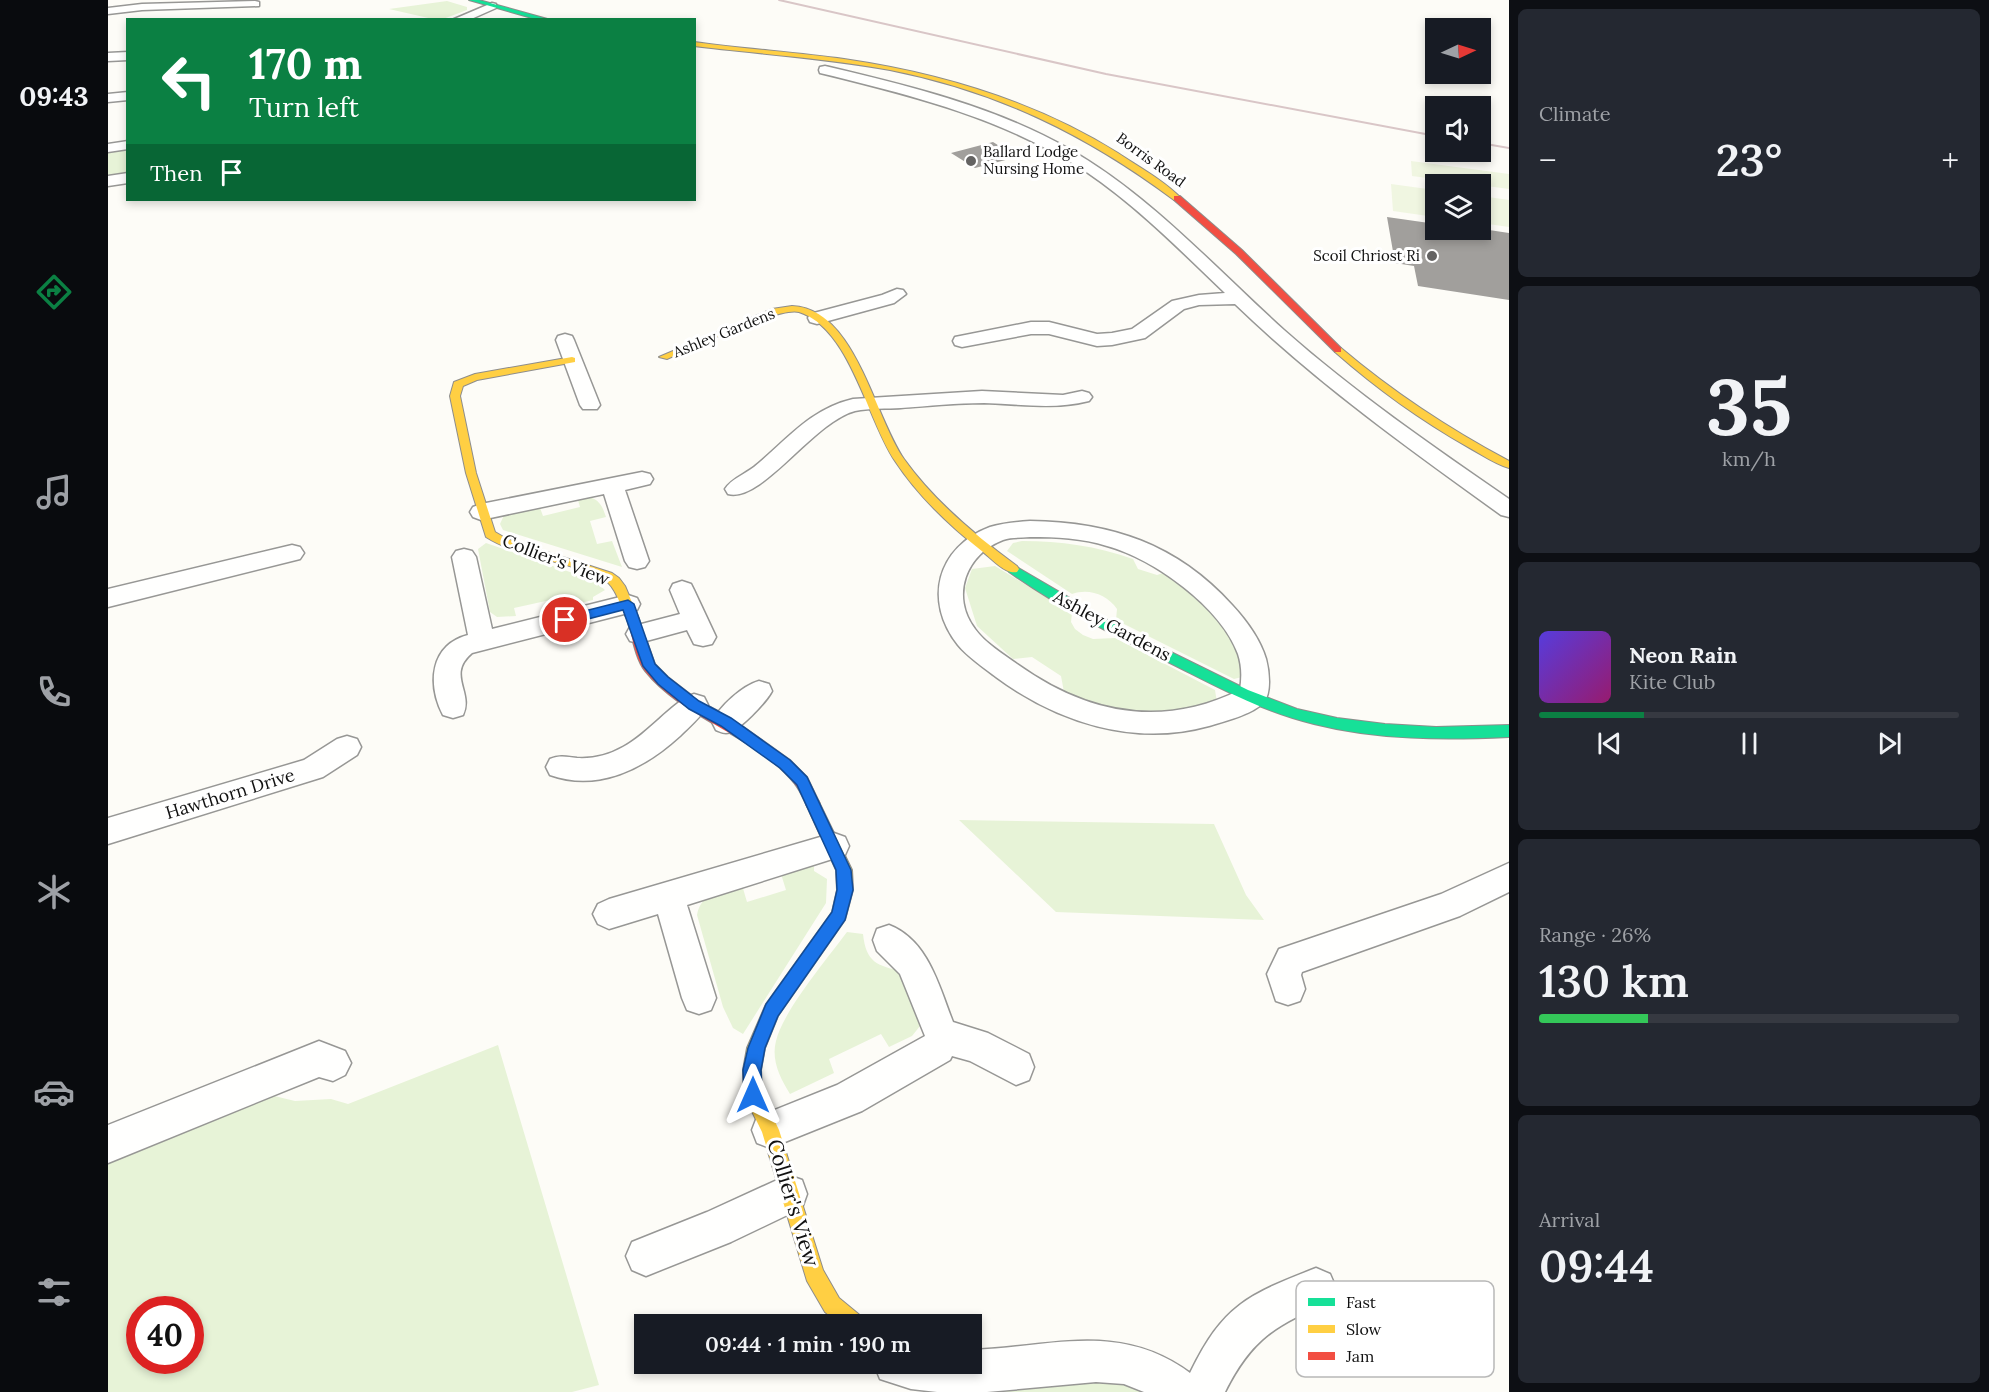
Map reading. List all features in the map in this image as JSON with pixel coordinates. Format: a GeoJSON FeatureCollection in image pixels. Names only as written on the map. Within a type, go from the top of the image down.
{"type":"FeatureCollection","features":[{"type":"Feature","properties":{"kind":"street"},"geometry":{"type":"LineString","coordinates":[[472,0],[540,18]]}},
{"type":"Feature","properties":{"kind":"street"},"geometry":{"type":"LineString","coordinates":[[108,11],[143,4],[257,2]]}},
{"type":"Feature","properties":{"kind":"street"},"geometry":{"type":"LineString","coordinates":[[247,14],[257,2]]}},
{"type":"Feature","properties":{"kind":"street"},"geometry":{"type":"LineString","coordinates":[[462,18],[492,6]]}},
{"type":"Feature","properties":{"kind":"street","name":"Borris Road"},"geometry":{"type":"LineString","coordinates":[[696,44],[846,62],[933,79],[978,91],[1031,110],[1096,141],[1148,175],[1203,221],[1343,354],[1382,386],[1473,447],[1509,465]]}},
{"type":"Feature","properties":{"kind":"street"},"geometry":{"type":"LineString","coordinates":[[108,57],[126,56]]}},
{"type":"Feature","properties":{"kind":"street"},"geometry":{"type":"LineString","coordinates":[[825,70],[925,93],[957,103],[1000,120],[1062,150],[1101,175],[1139,202],[1240,298],[1360,403],[1509,510]]}},
{"type":"Feature","properties":{"kind":"street"},"geometry":{"type":"LineString","coordinates":[[108,98],[126,96]]}},
{"type":"Feature","properties":{"kind":"street"},"geometry":{"type":"LineString","coordinates":[[1062,150],[1096,141]]}},
{"type":"Feature","properties":{"kind":"street"},"geometry":{"type":"LineString","coordinates":[[108,148],[126,145]]}},
{"type":"Feature","properties":{"kind":"street"},"geometry":{"type":"LineString","coordinates":[[108,181],[126,178]]}},
{"type":"Feature","properties":{"kind":"street"},"geometry":{"type":"LineString","coordinates":[[817,318],[888,299],[897,294]]}},
{"type":"Feature","properties":{"kind":"street"},"geometry":{"type":"LineString","coordinates":[[962,341],[1031,328],[1049,328],[1097,340],[1112,339],[1138,334],[1178,305],[1199,300],[1240,298]]}},
{"type":"Feature","properties":{"kind":"street","name":"Ashley Gardens"},"geometry":{"type":"LineString","coordinates":[[664,357],[682,353],[714,335],[758,317],[791,308],[804,310],[817,318],[855,364],[870,402],[897,457],[923,489],[979,544],[1002,563],[1084,613],[1252,696],[1311,719],[1432,734],[1509,731]]}},
{"type":"Feature","properties":{"kind":"street"},"geometry":{"type":"LineString","coordinates":[[565,340],[590,405]]}},
{"type":"Feature","properties":{"kind":"street","name":"Collier's View"},"geometry":{"type":"LineString","coordinates":[[572,360],[475,377],[458,384],[455,396],[481,512],[490,534],[496,538],[614,580],[628,604],[649,666],[663,681],[694,705],[726,722],[785,764],[802,781],[834,846],[844,870],[845,890],[839,915],[772,1010],[756,1048],[752,1070],[753,1095],[770,1130],[814,1274],[832,1305],[843,1314]]}},
{"type":"Feature","properties":{"kind":"street"},"geometry":{"type":"LineString","coordinates":[[736,489],[752,482],[806,431],[836,411],[870,402],[982,397],[1063,401],[1082,397]]}},
{"type":"Feature","properties":{"kind":"street","name":"Collier's View"},"geometry":{"type":"LineString","coordinates":[[481,512],[642,479]]}},
{"type":"Feature","properties":{"kind":"street","name":"Collier's View"},"geometry":{"type":"LineString","coordinates":[[612,485],[637,561]]}},
{"type":"Feature","properties":{"kind":"street"},"geometry":{"type":"LineString","coordinates":[[1060,529],[1119,540],[1159,557],[1206,591],[1238,632],[1255,661],[1256,674],[1252,696],[1232,709],[1207,718],[1176,723],[1131,722],[1095,716],[1050,699],[1013,677],[975,646],[956,620],[951,606],[949,587],[961,557],[979,544],[1007,531],[1060,529]]}},
{"type":"Feature","properties":{"kind":"street"},"geometry":{"type":"LineString","coordinates":[[108,598],[292,553]]}},
{"type":"Feature","properties":{"kind":"street"},"geometry":{"type":"LineString","coordinates":[[464,557],[482,641]]}},
{"type":"Feature","properties":{"kind":"street"},"geometry":{"type":"LineString","coordinates":[[639,634],[699,628],[682,590]]}},
{"type":"Feature","properties":{"kind":"street"},"geometry":{"type":"LineString","coordinates":[[453,707],[446,667],[448,660],[464,646],[628,604]]}},
{"type":"Feature","properties":{"kind":"street"},"geometry":{"type":"LineString","coordinates":[[726,722],[759,691]]}},
{"type":"Feature","properties":{"kind":"street"},"geometry":{"type":"LineString","coordinates":[[560,767],[575,771],[598,770],[621,762],[651,744],[694,705]]}},
{"type":"Feature","properties":{"kind":"street","name":"Hawthorn Drive"},"geometry":{"type":"LineString","coordinates":[[108,831],[313,769],[347,747]]}},
{"type":"Feature","properties":{"kind":"street"},"geometry":{"type":"LineString","coordinates":[[609,914],[834,846]]}},
{"type":"Feature","properties":{"kind":"street"},"geometry":{"type":"LineString","coordinates":[[1288,989],[1284,974],[1291,960],[1449,906],[1509,877]]}},
{"type":"Feature","properties":{"kind":"street"},"geometry":{"type":"LineString","coordinates":[[668,895],[699,998]]}},
{"type":"Feature","properties":{"kind":"street"},"geometry":{"type":"LineString","coordinates":[[770,1130],[849,1098],[938,1048],[942,1036],[913,964],[890,940]]}},
{"type":"Feature","properties":{"kind":"street"},"geometry":{"type":"LineString","coordinates":[[942,1036],[976,1045],[1016,1067]]}},
{"type":"Feature","properties":{"kind":"street"},"geometry":{"type":"LineString","coordinates":[[108,1144],[320,1059],[333,1063]]}},
{"type":"Feature","properties":{"kind":"street"},"geometry":{"type":"LineString","coordinates":[[646,1256],[717,1228],[788,1194]]}},
{"type":"Feature","properties":{"kind":"street"},"geometry":{"type":"LineString","coordinates":[[1203,1392],[1220,1359],[1248,1323],[1284,1300],[1296,1296]]}},
{"type":"Feature","properties":{"kind":"street"},"geometry":{"type":"LineString","coordinates":[[912,1376],[1075,1362],[1113,1362],[1148,1370],[1179,1392]]}},
{"type":"Feature","properties":{"kind":"green space"},"geometry":{"type":"Polygon","coordinates":[[[447,1],[467,7],[467,10],[446,18],[428,18],[389,9],[447,1]]]}},
{"type":"Feature","properties":{"kind":"green space"},"geometry":{"type":"Polygon","coordinates":[[[126,148],[126,175],[108,178],[108,151],[126,148]]]}},
{"type":"Feature","properties":{"kind":"green space"},"geometry":{"type":"Polygon","coordinates":[[[1411,161],[1509,174],[1509,189],[1491,187],[1491,174],[1425,174],[1425,178],[1412,176],[1411,161]]]}},
{"type":"Feature","properties":{"kind":"green space"},"geometry":{"type":"Polygon","coordinates":[[[1391,184],[1425,189],[1425,216],[1393,211],[1391,184]]]}},
{"type":"Feature","properties":{"kind":"green space"},"geometry":{"type":"Polygon","coordinates":[[[1491,197],[1509,200],[1509,227],[1491,224],[1491,197]]]}},
{"type":"Feature","properties":{"kind":"green space"},"geometry":{"type":"Polygon","coordinates":[[[586,496],[599,503],[606,517],[590,521],[597,544],[612,541],[622,567],[503,530],[500,524],[505,513],[539,505],[543,516],[580,507],[577,497],[586,496]]]}},
{"type":"Feature","properties":{"kind":"green space"},"geometry":{"type":"Polygon","coordinates":[[[1022,541],[1065,543],[1092,548],[1133,559],[1138,569],[1157,575],[1166,572],[1211,609],[1251,667],[1242,677],[1234,679],[1116,620],[1117,609],[1108,599],[1091,592],[1072,594],[1007,551],[1013,543],[1022,541]]]}},
{"type":"Feature","properties":{"kind":"green space"},"geometry":{"type":"Polygon","coordinates":[[[486,543],[593,580],[605,590],[593,597],[593,600],[576,604],[573,595],[514,608],[516,616],[497,617],[490,612],[478,549],[486,543]]]}},
{"type":"Feature","properties":{"kind":"green space"},"geometry":{"type":"Polygon","coordinates":[[[995,566],[1072,613],[1071,622],[1075,629],[1083,635],[1093,639],[1115,638],[1215,690],[1218,709],[1126,714],[1064,692],[1061,676],[1032,657],[1013,659],[977,626],[965,588],[972,569],[995,566]]]}},
{"type":"Feature","properties":{"kind":"green space"},"geometry":{"type":"Polygon","coordinates":[[[959,820],[1214,824],[1246,895],[1264,920],[1056,912],[959,820]]]}},
{"type":"Feature","properties":{"kind":"green space"},"geometry":{"type":"Polygon","coordinates":[[[814,866],[814,871],[827,879],[826,903],[743,1034],[733,1028],[723,1007],[697,915],[699,907],[708,897],[742,885],[747,902],[786,890],[781,874],[814,866]]]}},
{"type":"Feature","properties":{"kind":"green space"},"geometry":{"type":"Polygon","coordinates":[[[847,932],[863,934],[867,951],[874,961],[902,971],[921,1010],[920,1026],[912,1036],[889,1047],[881,1034],[829,1059],[834,1073],[790,1094],[776,1062],[775,1048],[780,1029],[807,985],[847,932]]]}},
{"type":"Feature","properties":{"kind":"green space"},"geometry":{"type":"Polygon","coordinates":[[[498,1045],[599,1385],[572,1392],[108,1392],[108,1163],[266,1094],[295,1101],[331,1099],[348,1104],[498,1045]]]}},
{"type":"Feature","properties":{"kind":"green space"},"geometry":{"type":"Polygon","coordinates":[[[1111,1381],[1152,1392],[953,1392],[1111,1381]]]}},
{"type":"Feature","properties":{"kind":"building","name":"Ballard Lodge Nursing Home"},"geometry":{"type":"Polygon","coordinates":[[[993,142],[1017,157],[975,168],[951,153],[993,142]]]}},
{"type":"Feature","properties":{"kind":"building","name":"Scoil Chriost Ri"},"geometry":{"type":"Polygon","coordinates":[[[1387,217],[1425,222],[1425,240],[1491,240],[1491,230],[1509,233],[1509,300],[1418,286],[1414,266],[1395,263],[1387,217]]]}},
{"type":"Feature","properties":{"kind":"railway"},"geometry":{"type":"LineString","coordinates":[[779,0],[1106,74],[1425,134]]}},
{"type":"Feature","properties":{"kind":"railway"},"geometry":{"type":"LineString","coordinates":[[1491,145],[1509,148]]}},
{"type":"Feature","properties":{"kind":"traffic: fast"},"geometry":{"type":"LineString","coordinates":[[472,0],[540,18]]}},
{"type":"Feature","properties":{"kind":"traffic: fast"},"geometry":{"type":"LineString","coordinates":[[1013,569],[1052,595],[1113,629],[1244,693],[1296,714],[1337,724],[1385,730],[1436,733],[1509,731]]}},
{"type":"Feature","properties":{"kind":"traffic: slow"},"geometry":{"type":"LineString","coordinates":[[696,44],[890,69],[934,78],[978,91],[1061,124],[1139,170],[1177,198]]}},
{"type":"Feature","properties":{"kind":"traffic: slow"},"geometry":{"type":"LineString","coordinates":[[664,357],[775,311],[799,309],[820,320],[836,335],[849,354],[889,443],[900,461],[952,519],[1013,569]]}},
{"type":"Feature","properties":{"kind":"traffic: slow"},"geometry":{"type":"LineString","coordinates":[[1338,350],[1357,367],[1420,413],[1509,465]]}},
{"type":"Feature","properties":{"kind":"traffic: slow"},"geometry":{"type":"LineString","coordinates":[[572,360],[475,377],[458,384],[455,396],[471,473],[490,534],[503,542],[580,565],[608,576],[621,589],[633,619]]}},
{"type":"Feature","properties":{"kind":"traffic: slow"},"geometry":{"type":"LineString","coordinates":[[813,804],[844,870],[845,890],[839,915],[772,1010],[756,1048],[752,1070],[753,1095],[770,1130],[814,1274],[832,1305],[843,1314]]}},
{"type":"Feature","properties":{"kind":"traffic: jam"},"geometry":{"type":"LineString","coordinates":[[1177,198],[1239,252],[1338,350]]}},
{"type":"Feature","properties":{"kind":"traffic: jam"},"geometry":{"type":"LineString","coordinates":[[633,619],[649,666],[663,681],[694,705],[726,722],[785,764],[802,781],[813,804]]}},
{"type":"Feature","properties":{"kind":"place","name":"Ballard Lodge Nursing Home"},"geometry":{"type":"Point","coordinates":[971,161]}},
{"type":"Feature","properties":{"kind":"place","name":"Scoil Chriost Ri"},"geometry":{"type":"Point","coordinates":[1432,256]}},
{"type":"Feature","properties":{"kind":"route"},"geometry":{"type":"LineString","coordinates":[[565,620],[628,604],[649,666],[663,681],[694,705],[726,722],[785,764],[802,781],[844,870],[845,890],[839,915],[772,1010],[756,1048],[752,1070],[753,1095]]}}]}
